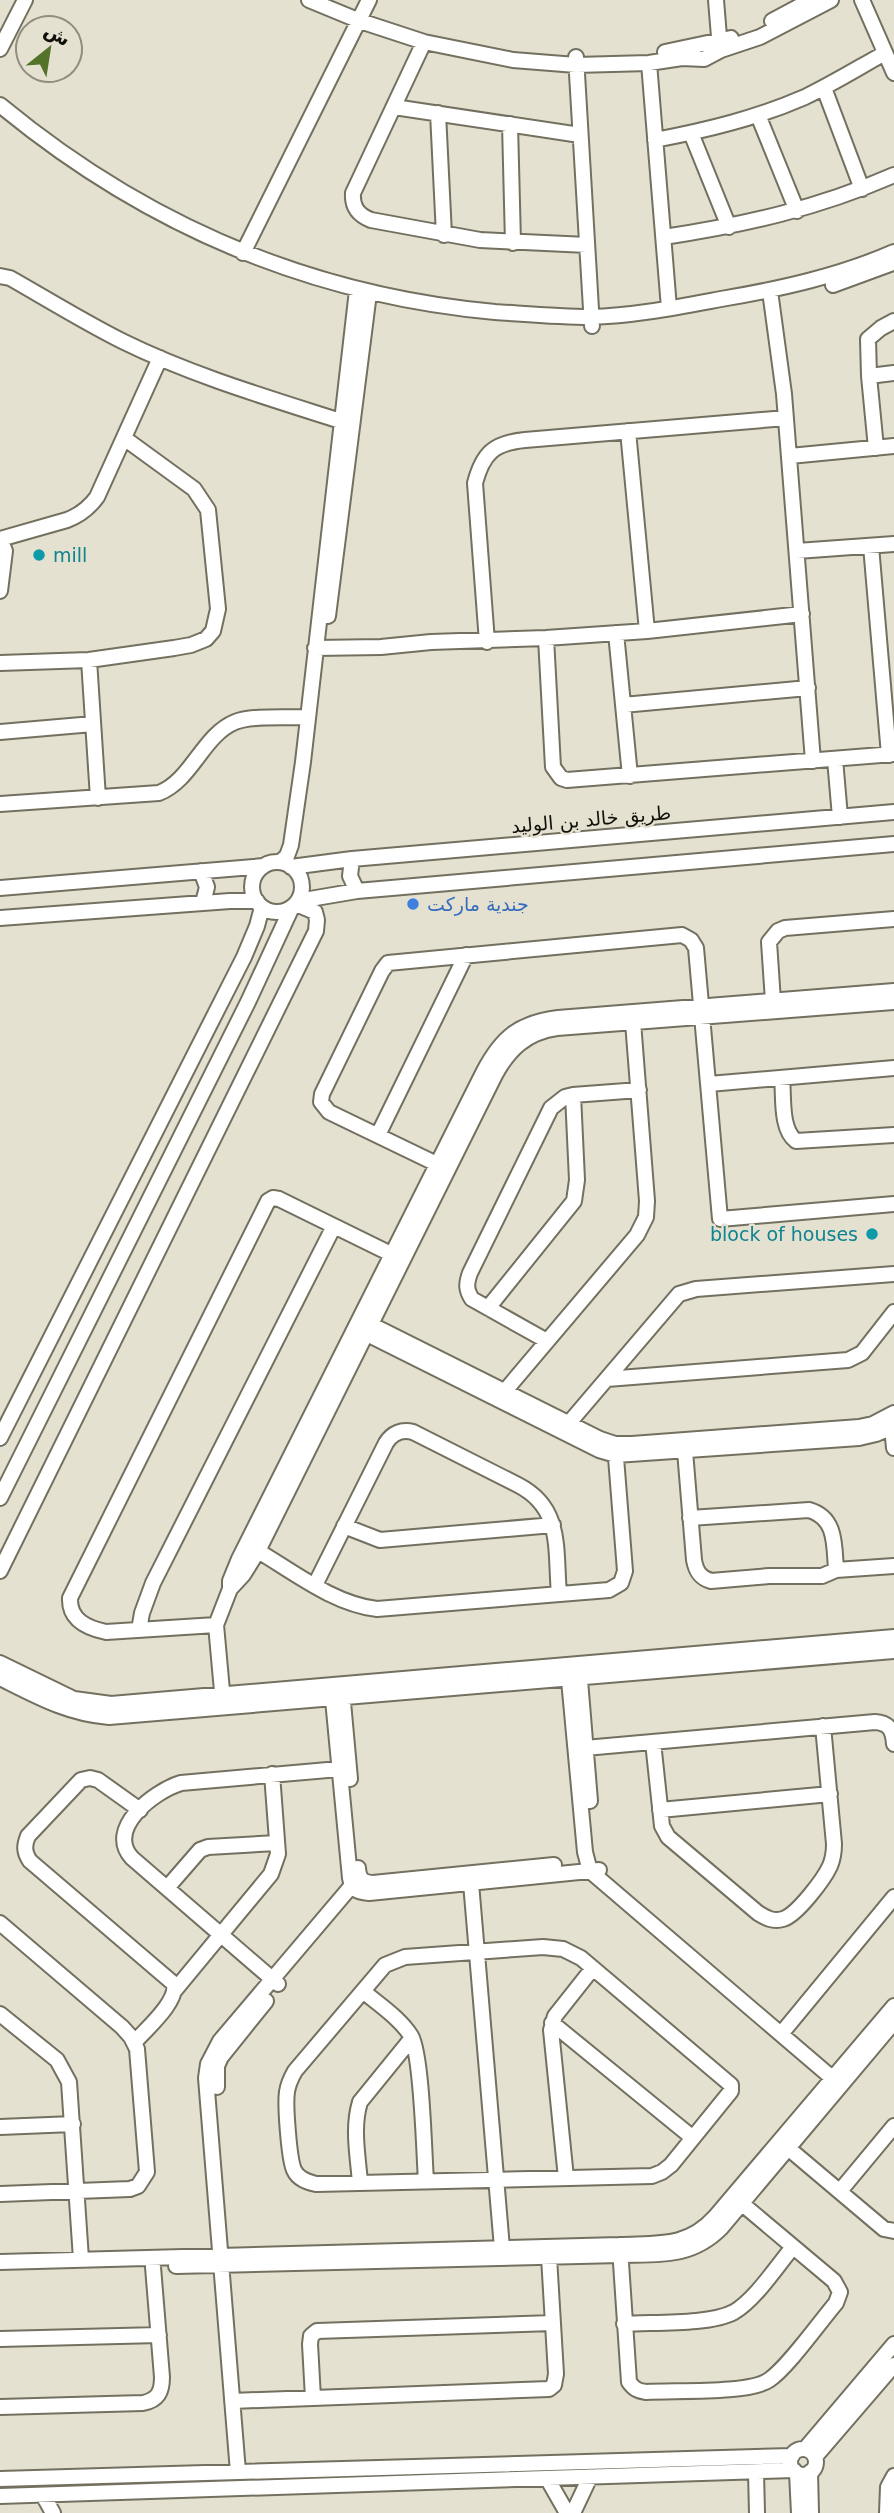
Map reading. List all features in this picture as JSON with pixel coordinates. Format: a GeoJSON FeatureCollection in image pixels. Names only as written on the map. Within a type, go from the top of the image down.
{"type":"FeatureCollection","features":[{"type":"Feature","properties":{"kind":"street"},"geometry":{"type":"LineString","coordinates":[[0,49],[25,0]]}},
{"type":"Feature","properties":{"kind":"street"},"geometry":{"type":"LineString","coordinates":[[309,0],[364,11],[424,42],[513,60],[649,64],[682,58],[705,58],[720,46],[811,0]]}},
{"type":"Feature","properties":{"kind":"street"},"geometry":{"type":"LineString","coordinates":[[332,0],[437,37],[514,52],[576,60],[720,46],[760,37],[831,0]]}},
{"type":"Feature","properties":{"kind":"street"},"geometry":{"type":"LineString","coordinates":[[716,0],[720,46]]}},
{"type":"Feature","properties":{"kind":"street"},"geometry":{"type":"LineString","coordinates":[[862,0],[894,74]]}},
{"type":"Feature","properties":{"kind":"street"},"geometry":{"type":"LineString","coordinates":[[243,253],[364,11]]}},
{"type":"Feature","properties":{"kind":"street"},"geometry":{"type":"LineString","coordinates":[[424,42],[358,183],[353,202],[356,210],[371,220],[444,235],[513,243],[587,245]]}},
{"type":"Feature","properties":{"kind":"street"},"geometry":{"type":"LineString","coordinates":[[655,139],[691,133],[758,115],[824,88],[885,53]]}},
{"type":"Feature","properties":{"kind":"street"},"geometry":{"type":"LineString","coordinates":[[576,60],[592,321]]}},
{"type":"Feature","properties":{"kind":"street"},"geometry":{"type":"LineString","coordinates":[[649,64],[669,308]]}},
{"type":"Feature","properties":{"kind":"street"},"geometry":{"type":"LineString","coordinates":[[824,88],[862,189]]}},
{"type":"Feature","properties":{"kind":"street"},"geometry":{"type":"LineString","coordinates":[[0,105],[51,145],[125,193],[173,220],[243,253],[362,296]]}},
{"type":"Feature","properties":{"kind":"street"},"geometry":{"type":"LineString","coordinates":[[394,107],[580,135]]}},
{"type":"Feature","properties":{"kind":"street"},"geometry":{"type":"LineString","coordinates":[[438,113],[444,235]]}},
{"type":"Feature","properties":{"kind":"street"},"geometry":{"type":"LineString","coordinates":[[0,114],[60,160],[148,214],[194,238],[272,272],[362,296],[480,319],[592,321],[671,317],[771,295],[894,253]]}},
{"type":"Feature","properties":{"kind":"street"},"geometry":{"type":"LineString","coordinates":[[758,115],[797,211]]}},
{"type":"Feature","properties":{"kind":"street"},"geometry":{"type":"LineString","coordinates":[[510,124],[513,243]]}},
{"type":"Feature","properties":{"kind":"street"},"geometry":{"type":"LineString","coordinates":[[691,133],[729,227]]}},
{"type":"Feature","properties":{"kind":"street"},"geometry":{"type":"LineString","coordinates":[[664,237],[729,227],[797,211],[894,175]]}},
{"type":"Feature","properties":{"kind":"street"},"geometry":{"type":"LineString","coordinates":[[592,321],[835,284],[894,262]]}},
{"type":"Feature","properties":{"kind":"street"},"geometry":{"type":"LineString","coordinates":[[0,276],[10,278],[122,341],[160,358],[347,423]]}},
{"type":"Feature","properties":{"kind":"street"},"geometry":{"type":"LineString","coordinates":[[771,295],[782,369],[790,456],[813,761]]}},
{"type":"Feature","properties":{"kind":"street"},"geometry":{"type":"LineString","coordinates":[[287,865],[300,839],[362,296]]}},
{"type":"Feature","properties":{"kind":"street"},"geometry":{"type":"LineString","coordinates":[[876,448],[868,339],[894,321]]}},
{"type":"Feature","properties":{"kind":"street"},"geometry":{"type":"LineString","coordinates":[[0,591],[5,551],[0,539],[67,520],[84,511],[97,497],[160,358]]}},
{"type":"Feature","properties":{"kind":"street"},"geometry":{"type":"LineString","coordinates":[[869,376],[894,373]]}},
{"type":"Feature","properties":{"kind":"street"},"geometry":{"type":"LineString","coordinates":[[487,642],[475,483],[480,465],[491,451],[507,442],[786,418]]}},
{"type":"Feature","properties":{"kind":"street"},"geometry":{"type":"LineString","coordinates":[[628,431],[647,631]]}},
{"type":"Feature","properties":{"kind":"street"},"geometry":{"type":"LineString","coordinates":[[0,663],[89,660],[191,645],[206,639],[217,620],[210,523],[202,499],[194,489],[124,438]]}},
{"type":"Feature","properties":{"kind":"street"},"geometry":{"type":"LineString","coordinates":[[790,456],[894,446]]}},
{"type":"Feature","properties":{"kind":"street"},"geometry":{"type":"LineString","coordinates":[[797,551],[894,544]]}},
{"type":"Feature","properties":{"kind":"street"},"geometry":{"type":"LineString","coordinates":[[546,638],[553,767],[561,778],[573,781],[891,755],[871,546]]}},
{"type":"Feature","properties":{"kind":"street"},"geometry":{"type":"LineString","coordinates":[[320,648],[487,642],[647,631],[802,614]]}},
{"type":"Feature","properties":{"kind":"street"},"geometry":{"type":"LineString","coordinates":[[615,633],[630,776]]}},
{"type":"Feature","properties":{"kind":"street"},"geometry":{"type":"LineString","coordinates":[[287,865],[307,717],[320,648]]}},
{"type":"Feature","properties":{"kind":"street"},"geometry":{"type":"LineString","coordinates":[[89,660],[98,798]]}},
{"type":"Feature","properties":{"kind":"street"},"geometry":{"type":"LineString","coordinates":[[623,705],[808,688]]}},
{"type":"Feature","properties":{"kind":"street"},"geometry":{"type":"LineString","coordinates":[[0,804],[159,793],[166,791],[181,778],[218,734],[231,723],[307,717]]}},
{"type":"Feature","properties":{"kind":"street"},"geometry":{"type":"LineString","coordinates":[[0,732],[93,724]]}},
{"type":"Feature","properties":{"kind":"street"},"geometry":{"type":"LineString","coordinates":[[835,759],[840,817]]}},
{"type":"Feature","properties":{"kind":"street","name":"طريق خالد بن الوليد"},"geometry":{"type":"LineString","coordinates":[[287,865],[894,812]]}},
{"type":"Feature","properties":{"kind":"street"},"geometry":{"type":"LineString","coordinates":[[0,918],[203,903],[260,904],[277,912],[295,904],[356,891],[894,844]]}},
{"type":"Feature","properties":{"kind":"street"},"geometry":{"type":"LineString","coordinates":[[352,859],[350,876],[356,891]]}},
{"type":"Feature","properties":{"kind":"street"},"geometry":{"type":"LineString","coordinates":[[0,888],[287,865],[301,878],[301,894],[0,1498]]}},
{"type":"Feature","properties":{"kind":"street"},"geometry":{"type":"LineString","coordinates":[[0,1438],[244,957],[257,926],[260,904],[252,886],[258,871],[264,866]]}},
{"type":"Feature","properties":{"kind":"street"},"geometry":{"type":"LineString","coordinates":[[201,871],[207,887],[203,903]]}},
{"type":"Feature","properties":{"kind":"street"},"geometry":{"type":"LineString","coordinates":[[0,1571],[316,931],[315,912],[295,904]]}},
{"type":"Feature","properties":{"kind":"street"},"geometry":{"type":"LineString","coordinates":[[773,1001],[769,942],[778,931],[785,928],[894,919]]}},
{"type":"Feature","properties":{"kind":"street"},"geometry":{"type":"LineString","coordinates":[[443,1167],[329,1112],[321,1102],[322,1094],[352,1030],[388,963],[682,935],[691,940],[696,948],[720,1219],[894,1204]]}},
{"type":"Feature","properties":{"kind":"street"},"geometry":{"type":"LineString","coordinates":[[378,1135],[466,955]]}},
{"type":"Feature","properties":{"kind":"street"},"geometry":{"type":"LineString","coordinates":[[750,1008],[773,1001],[894,991]]}},
{"type":"Feature","properties":{"kind":"street"},"geometry":{"type":"LineString","coordinates":[[223,1700],[216,1625],[239,1559],[363,1326],[443,1167],[493,1054],[506,1039],[538,1020],[558,1018],[894,1002]]}},
{"type":"Feature","properties":{"kind":"street"},"geometry":{"type":"LineString","coordinates":[[230,1588],[243,1575],[258,1551],[363,1326],[393,1255],[504,1059],[513,1048],[526,1038],[544,1030],[703,1012]]}},
{"type":"Feature","properties":{"kind":"street"},"geometry":{"type":"LineString","coordinates":[[505,1391],[643,1225],[647,1201],[633,1022]]}},
{"type":"Feature","properties":{"kind":"street"},"geometry":{"type":"LineString","coordinates":[[709,1084],[894,1068]]}},
{"type":"Feature","properties":{"kind":"street"},"geometry":{"type":"LineString","coordinates":[[782,1078],[787,1129],[796,1141],[894,1135]]}},
{"type":"Feature","properties":{"kind":"street"},"geometry":{"type":"LineString","coordinates":[[547,1341],[472,1299],[467,1291],[470,1273],[551,1108],[565,1097],[573,1095],[639,1090]]}},
{"type":"Feature","properties":{"kind":"street"},"geometry":{"type":"LineString","coordinates":[[488,1308],[574,1200],[577,1180],[573,1095]]}},
{"type":"Feature","properties":{"kind":"street"},"geometry":{"type":"LineString","coordinates":[[216,1625],[106,1632],[76,1619],[70,1606],[73,1591],[268,1201],[279,1199],[393,1255]]}},
{"type":"Feature","properties":{"kind":"street"},"geometry":{"type":"LineString","coordinates":[[139,1630],[153,1583],[334,1226]]}},
{"type":"Feature","properties":{"kind":"street"},"geometry":{"type":"LineString","coordinates":[[569,1423],[679,1294],[689,1290],[894,1274]]}},
{"type":"Feature","properties":{"kind":"street"},"geometry":{"type":"LineString","coordinates":[[607,1379],[848,1360],[862,1353],[894,1312]]}},
{"type":"Feature","properties":{"kind":"street"},"geometry":{"type":"LineString","coordinates":[[363,1326],[505,1391],[616,1449],[645,1444],[893,1422]]}},
{"type":"Feature","properties":{"kind":"street"},"geometry":{"type":"LineString","coordinates":[[363,1326],[599,1450],[685,1451],[859,1438],[876,1434],[893,1422]]}},
{"type":"Feature","properties":{"kind":"street"},"geometry":{"type":"LineString","coordinates":[[893,1422],[894,1448]]}},
{"type":"Feature","properties":{"kind":"street"},"geometry":{"type":"LineString","coordinates":[[315,1585],[389,1438],[403,1431],[413,1432],[532,1493],[542,1502],[553,1524],[559,1594]]}},
{"type":"Feature","properties":{"kind":"street"},"geometry":{"type":"LineString","coordinates":[[258,1551],[355,1605],[377,1609],[609,1590],[621,1583],[624,1577],[616,1449]]}},
{"type":"Feature","properties":{"kind":"street"},"geometry":{"type":"LineString","coordinates":[[685,1451],[695,1568],[706,1580],[822,1576],[836,1570],[894,1566]]}},
{"type":"Feature","properties":{"kind":"street"},"geometry":{"type":"LineString","coordinates":[[690,1518],[809,1510],[816,1512],[832,1527],[836,1570]]}},
{"type":"Feature","properties":{"kind":"street"},"geometry":{"type":"LineString","coordinates":[[344,1526],[376,1539],[387,1540],[553,1524]]}},
{"type":"Feature","properties":{"kind":"street"},"geometry":{"type":"LineString","coordinates":[[0,1663],[30,1686],[73,1712],[97,1716],[223,1700],[780,1653],[894,1637]]}},
{"type":"Feature","properties":{"kind":"street"},"geometry":{"type":"LineString","coordinates":[[780,1653],[894,1651]]}},
{"type":"Feature","properties":{"kind":"street"},"geometry":{"type":"LineString","coordinates":[[574,1671],[592,1866],[840,2078]]}},
{"type":"Feature","properties":{"kind":"street"},"geometry":{"type":"LineString","coordinates":[[0,1678],[30,1686]]}},
{"type":"Feature","properties":{"kind":"street"},"geometry":{"type":"LineString","coordinates":[[337,1691],[339,1769],[358,1884],[369,1894],[592,1866]]}},
{"type":"Feature","properties":{"kind":"street"},"geometry":{"type":"LineString","coordinates":[[337,1691],[358,1884]]}},
{"type":"Feature","properties":{"kind":"street"},"geometry":{"type":"LineString","coordinates":[[582,1753],[653,1742],[883,1722],[893,1733],[894,1744]]}},
{"type":"Feature","properties":{"kind":"street"},"geometry":{"type":"LineString","coordinates":[[653,1742],[662,1826],[668,1837],[758,1913],[766,1919],[776,1921],[786,1919],[794,1912],[829,1869],[834,1844],[824,1726]]}},
{"type":"Feature","properties":{"kind":"street"},"geometry":{"type":"LineString","coordinates":[[276,1982],[125,1850],[123,1831],[160,1791],[181,1783],[339,1769]]}},
{"type":"Feature","properties":{"kind":"street"},"geometry":{"type":"LineString","coordinates":[[134,2043],[172,2000],[175,1990],[271,1874],[278,1854],[272,1774]]}},
{"type":"Feature","properties":{"kind":"street"},"geometry":{"type":"LineString","coordinates":[[140,1810],[98,1780],[82,1780],[28,1836],[24,1844],[25,1853],[36,1867],[171,1979],[175,1990]]}},
{"type":"Feature","properties":{"kind":"street"},"geometry":{"type":"LineString","coordinates":[[660,1810],[830,1794]]}},
{"type":"Feature","properties":{"kind":"street"},"geometry":{"type":"LineString","coordinates":[[167,1888],[200,1850],[208,1846],[277,1843]]}},
{"type":"Feature","properties":{"kind":"street"},"geometry":{"type":"LineString","coordinates":[[243,2472],[226,2260],[217,2066],[276,1982],[358,1884],[592,1866]]}},
{"type":"Feature","properties":{"kind":"street"},"geometry":{"type":"LineString","coordinates":[[471,1883],[502,2248]]}},
{"type":"Feature","properties":{"kind":"street"},"geometry":{"type":"LineString","coordinates":[[784,2031],[894,1897]]}},
{"type":"Feature","properties":{"kind":"street"},"geometry":{"type":"LineString","coordinates":[[0,1923],[122,2027],[134,2043],[147,2172],[138,2186],[130,2189],[0,2194]]}},
{"type":"Feature","properties":{"kind":"street"},"geometry":{"type":"LineString","coordinates":[[553,1947],[572,1953],[593,1968],[731,2085],[731,2091],[671,2165],[662,2172],[652,2176],[316,2184],[299,2177],[293,2169],[287,2093],[295,2071],[385,1965],[394,1960],[553,1947]]}},
{"type":"Feature","properties":{"kind":"street"},"geometry":{"type":"LineString","coordinates":[[566,2178],[552,2023],[593,1968]]}},
{"type":"Feature","properties":{"kind":"street"},"geometry":{"type":"LineString","coordinates":[[363,1991],[406,2029],[412,2038],[418,2065],[426,2181]]}},
{"type":"Feature","properties":{"kind":"street"},"geometry":{"type":"LineString","coordinates":[[737,2199],[788,2148],[894,2006]]}},
{"type":"Feature","properties":{"kind":"street"},"geometry":{"type":"LineString","coordinates":[[0,2014],[57,2060],[64,2070],[71,2094],[81,2259]]}},
{"type":"Feature","properties":{"kind":"street"},"geometry":{"type":"LineString","coordinates":[[0,2271],[153,2267],[226,2260],[502,2248],[670,2253],[698,2246],[710,2238],[737,2199],[840,2078],[894,2022]]}},
{"type":"Feature","properties":{"kind":"street"},"geometry":{"type":"LineString","coordinates":[[552,2023],[693,2138]]}},
{"type":"Feature","properties":{"kind":"street"},"geometry":{"type":"LineString","coordinates":[[360,2183],[356,2114],[360,2102],[412,2038]]}},
{"type":"Feature","properties":{"kind":"street"},"geometry":{"type":"LineString","coordinates":[[0,2127],[73,2124]]}},
{"type":"Feature","properties":{"kind":"street"},"geometry":{"type":"LineString","coordinates":[[840,2191],[894,2126]]}},
{"type":"Feature","properties":{"kind":"street"},"geometry":{"type":"LineString","coordinates":[[788,2148],[884,2229],[894,2231]]}},
{"type":"Feature","properties":{"kind":"street"},"geometry":{"type":"LineString","coordinates":[[620,2250],[629,2382],[639,2391],[742,2388],[762,2384],[778,2372],[839,2298],[840,2292],[834,2281],[737,2199]]}},
{"type":"Feature","properties":{"kind":"street"},"geometry":{"type":"LineString","coordinates":[[624,2324],[706,2320],[729,2314],[747,2301],[793,2247]]}},
{"type":"Feature","properties":{"kind":"street"},"geometry":{"type":"LineString","coordinates":[[0,2262],[81,2259],[549,2256],[620,2250]]}},
{"type":"Feature","properties":{"kind":"street"},"geometry":{"type":"LineString","coordinates":[[237,2401],[549,2389],[556,2380],[556,2374],[549,2256]]}},
{"type":"Feature","properties":{"kind":"street"},"geometry":{"type":"LineString","coordinates":[[0,2407],[143,2403],[153,2401],[160,2395],[162,2386],[153,2267]]}},
{"type":"Feature","properties":{"kind":"street"},"geometry":{"type":"LineString","coordinates":[[313,2398],[310,2344],[311,2336],[317,2331],[553,2323]]}},
{"type":"Feature","properties":{"kind":"street"},"geometry":{"type":"LineString","coordinates":[[0,2339],[159,2335]]}},
{"type":"Feature","properties":{"kind":"street"},"geometry":{"type":"LineString","coordinates":[[799,2513],[802,2463],[874,2379],[894,2344]]}},
{"type":"Feature","properties":{"kind":"street"},"geometry":{"type":"LineString","coordinates":[[874,2379],[894,2365]]}},
{"type":"Feature","properties":{"kind":"street"},"geometry":{"type":"LineString","coordinates":[[0,2496],[279,2487],[620,2469],[802,2463]]}},
{"type":"Feature","properties":{"kind":"street"},"geometry":{"type":"LineString","coordinates":[[0,2479],[279,2471],[590,2477],[620,2469],[756,2472],[802,2463]]}},
{"type":"Feature","properties":{"kind":"street"},"geometry":{"type":"LineString","coordinates":[[802,2463],[811,2513]]}},
{"type":"Feature","properties":{"kind":"street"},"geometry":{"type":"LineString","coordinates":[[279,2471],[279,2487]]}},
{"type":"Feature","properties":{"kind":"street"},"geometry":{"type":"LineString","coordinates":[[756,2472],[757,2513]]}},
{"type":"Feature","properties":{"kind":"street"},"geometry":{"type":"LineString","coordinates":[[537,2474],[567,2513]]}},
{"type":"Feature","properties":{"kind":"street"},"geometry":{"type":"LineString","coordinates":[[140,2475],[140,2491]]}},
{"type":"Feature","properties":{"kind":"street"},"geometry":{"type":"LineString","coordinates":[[887,2513],[888,2487],[894,2476]]}},
{"type":"Feature","properties":{"kind":"street"},"geometry":{"type":"LineString","coordinates":[[573,2513],[590,2477]]}},
{"type":"Feature","properties":{"kind":"street"},"geometry":{"type":"LineString","coordinates":[[53,2513],[62,2494]]}},
{"type":"Feature","properties":{"kind":"street"},"geometry":{"type":"LineString","coordinates":[[43,2495],[53,2513]]}},
{"type":"Feature","properties":{"kind":"place","name":"mill"},"geometry":{"type":"Point","coordinates":[39,555]}},
{"type":"Feature","properties":{"kind":"place","name":"جندية ماركت"},"geometry":{"type":"Point","coordinates":[413,904]}},
{"type":"Feature","properties":{"kind":"place","name":"block of houses"},"geometry":{"type":"Point","coordinates":[872,1234]}}]}
